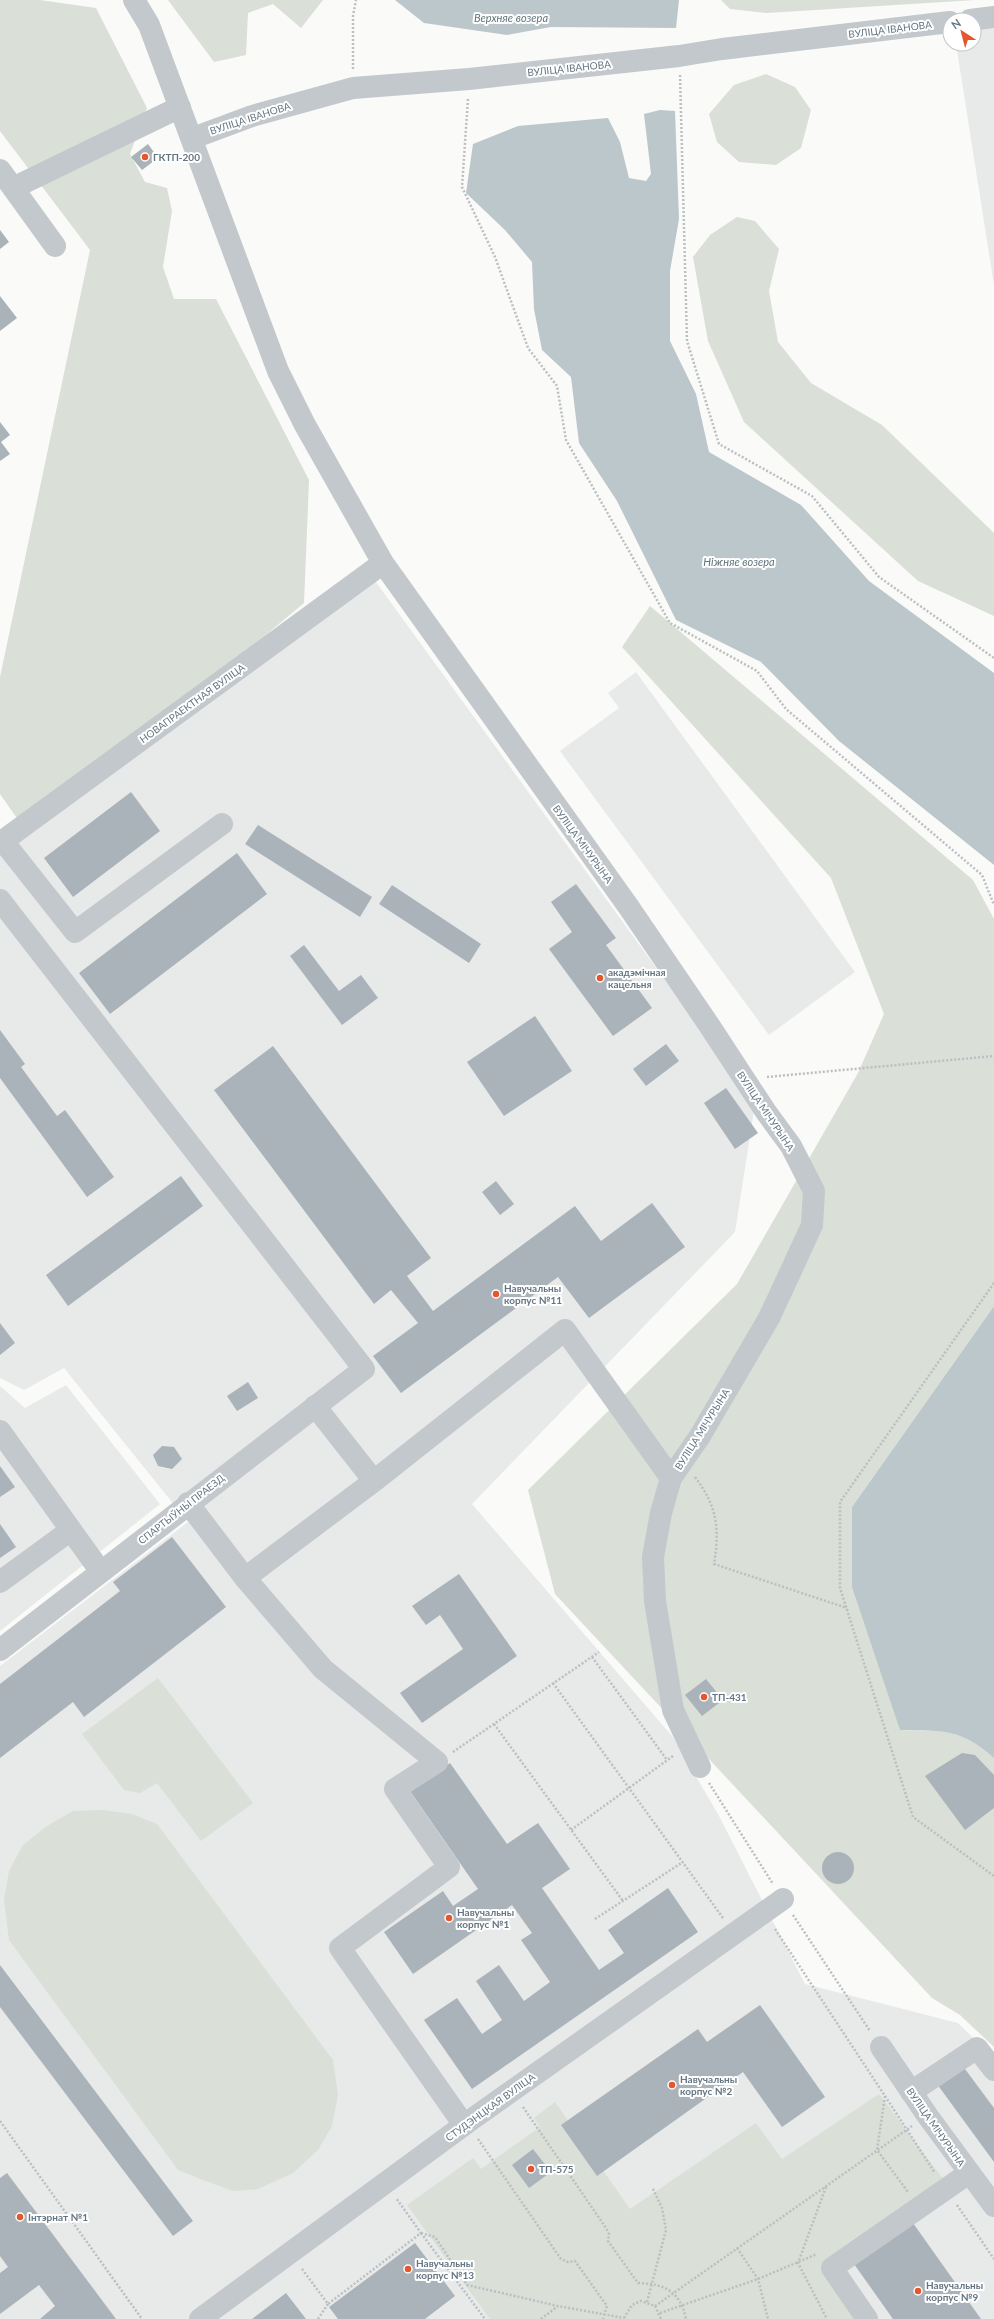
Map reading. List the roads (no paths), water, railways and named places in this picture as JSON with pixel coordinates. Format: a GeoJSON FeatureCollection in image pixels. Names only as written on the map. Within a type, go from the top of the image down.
{"type":"FeatureCollection","features":[{"type":"Feature","properties":{"kind":"street","name":"ВУЛІЦА МІЧУРЫНА"},"geometry":{"type":"LineString","coordinates":[[134,0],[150,25],[278,371],[305,425],[383,563],[628,906],[744,1079],[791,1146],[814,1191],[812,1225],[769,1318],[675,1472],[661,1513],[653,1557],[655,1601],[673,1710],[700,1767]]}},
{"type":"Feature","properties":{"kind":"street"},"geometry":{"type":"LineString","coordinates":[[982,18],[994,17]]}},
{"type":"Feature","properties":{"kind":"street","name":"ВУЛІЦА ІВАНОВА"},"geometry":{"type":"LineString","coordinates":[[193,138],[252,116],[353,88],[470,79],[679,56],[722,49],[942,23]]}},
{"type":"Feature","properties":{"kind":"street"},"geometry":{"type":"LineString","coordinates":[[13,188],[180,107]]}},
{"type":"Feature","properties":{"kind":"street"},"geometry":{"type":"LineString","coordinates":[[0,170],[55,246]]}},
{"type":"Feature","properties":{"kind":"street","name":"НОВАПРАЕКТНАЯ ВУЛІЦА"},"geometry":{"type":"LineString","coordinates":[[2,842],[383,563]]}},
{"type":"Feature","properties":{"kind":"street"},"geometry":{"type":"LineString","coordinates":[[2,842],[75,932],[222,824]]}},
{"type":"Feature","properties":{"kind":"street","name":"СПАРТЫЎНЫ ПРАЕЗД"},"geometry":{"type":"LineString","coordinates":[[0,900],[364,1369],[188,1503],[0,1650]]}},
{"type":"Feature","properties":{"kind":"street"},"geometry":{"type":"LineString","coordinates":[[245,1578],[374,1481],[565,1330],[675,1472]]}},
{"type":"Feature","properties":{"kind":"street"},"geometry":{"type":"LineString","coordinates":[[316,1406],[374,1481]]}},
{"type":"Feature","properties":{"kind":"street"},"geometry":{"type":"LineString","coordinates":[[0,1431],[101,1572]]}},
{"type":"Feature","properties":{"kind":"street"},"geometry":{"type":"LineString","coordinates":[[188,1503],[245,1578],[323,1669],[438,1762],[395,1789],[449,1867],[340,1948],[465,2124]]}},
{"type":"Feature","properties":{"kind":"street"},"geometry":{"type":"LineString","coordinates":[[0,1582],[71,1530]]}},
{"type":"Feature","properties":{"kind":"street","name":"СТУДЭНЦКАЯ ВУЛІЦА"},"geometry":{"type":"LineString","coordinates":[[200,2319],[465,2124],[783,1899]]}},
{"type":"Feature","properties":{"kind":"street","name":"ВУЛІЦА МІЧУРЫНА"},"geometry":{"type":"LineString","coordinates":[[881,2046],[927,2115],[994,2206]]}},
{"type":"Feature","properties":{"kind":"street"},"geometry":{"type":"LineString","coordinates":[[911,2092],[977,2048],[994,2070]]}},
{"type":"Feature","properties":{"kind":"street"},"geometry":{"type":"LineString","coordinates":[[867,2319],[832,2268],[969,2173]]}},
{"type":"Feature","properties":{"kind":"water","name":"Верхняе возера"},"geometry":{"type":"Polygon","coordinates":[[[395,0],[679,0],[676,28],[551,27],[507,35],[424,23],[395,0]]]}},
{"type":"Feature","properties":{"kind":"water","name":"Ніжняе возера"},"geometry":{"type":"Polygon","coordinates":[[[660,110],[675,111],[679,219],[670,271],[670,341],[696,394],[709,452],[801,505],[869,581],[994,673],[994,865],[839,741],[761,662],[676,620],[617,501],[579,443],[571,377],[542,350],[534,309],[532,262],[505,230],[466,193],[473,144],[518,126],[608,118],[620,142],[629,178],[646,181],[651,174],[644,114],[660,110]]]}},
{"type":"Feature","properties":{"kind":"water"},"geometry":{"type":"Polygon","coordinates":[[[994,1306],[994,1758],[982,1748],[961,1736],[940,1731],[900,1730],[852,1587],[852,1507],[994,1306]]]}},
{"type":"Feature","properties":{"kind":"place","name":"ГКТП-200"},"geometry":{"type":"Point","coordinates":[145,157]}},
{"type":"Feature","properties":{"kind":"place","name":"акадэмічная кацельня"},"geometry":{"type":"Point","coordinates":[600,978]}},
{"type":"Feature","properties":{"kind":"place","name":"Навучальны корпус №11"},"geometry":{"type":"Point","coordinates":[496,1294]}},
{"type":"Feature","properties":{"kind":"place","name":"ТП-431"},"geometry":{"type":"Point","coordinates":[704,1697]}},
{"type":"Feature","properties":{"kind":"place","name":"Навучальны корпус №1"},"geometry":{"type":"Point","coordinates":[449,1918]}},
{"type":"Feature","properties":{"kind":"place","name":"Навучальны корпус №2"},"geometry":{"type":"Point","coordinates":[672,2085]}},
{"type":"Feature","properties":{"kind":"place","name":"ТП-575"},"geometry":{"type":"Point","coordinates":[531,2169]}},
{"type":"Feature","properties":{"kind":"place","name":"Інтэрнат №1"},"geometry":{"type":"Point","coordinates":[20,2217]}},
{"type":"Feature","properties":{"kind":"place","name":"Навучальны корпус №13"},"geometry":{"type":"Point","coordinates":[408,2269]}},
{"type":"Feature","properties":{"kind":"place","name":"Навучальны корпус №9"},"geometry":{"type":"Point","coordinates":[918,2291]}}]}
